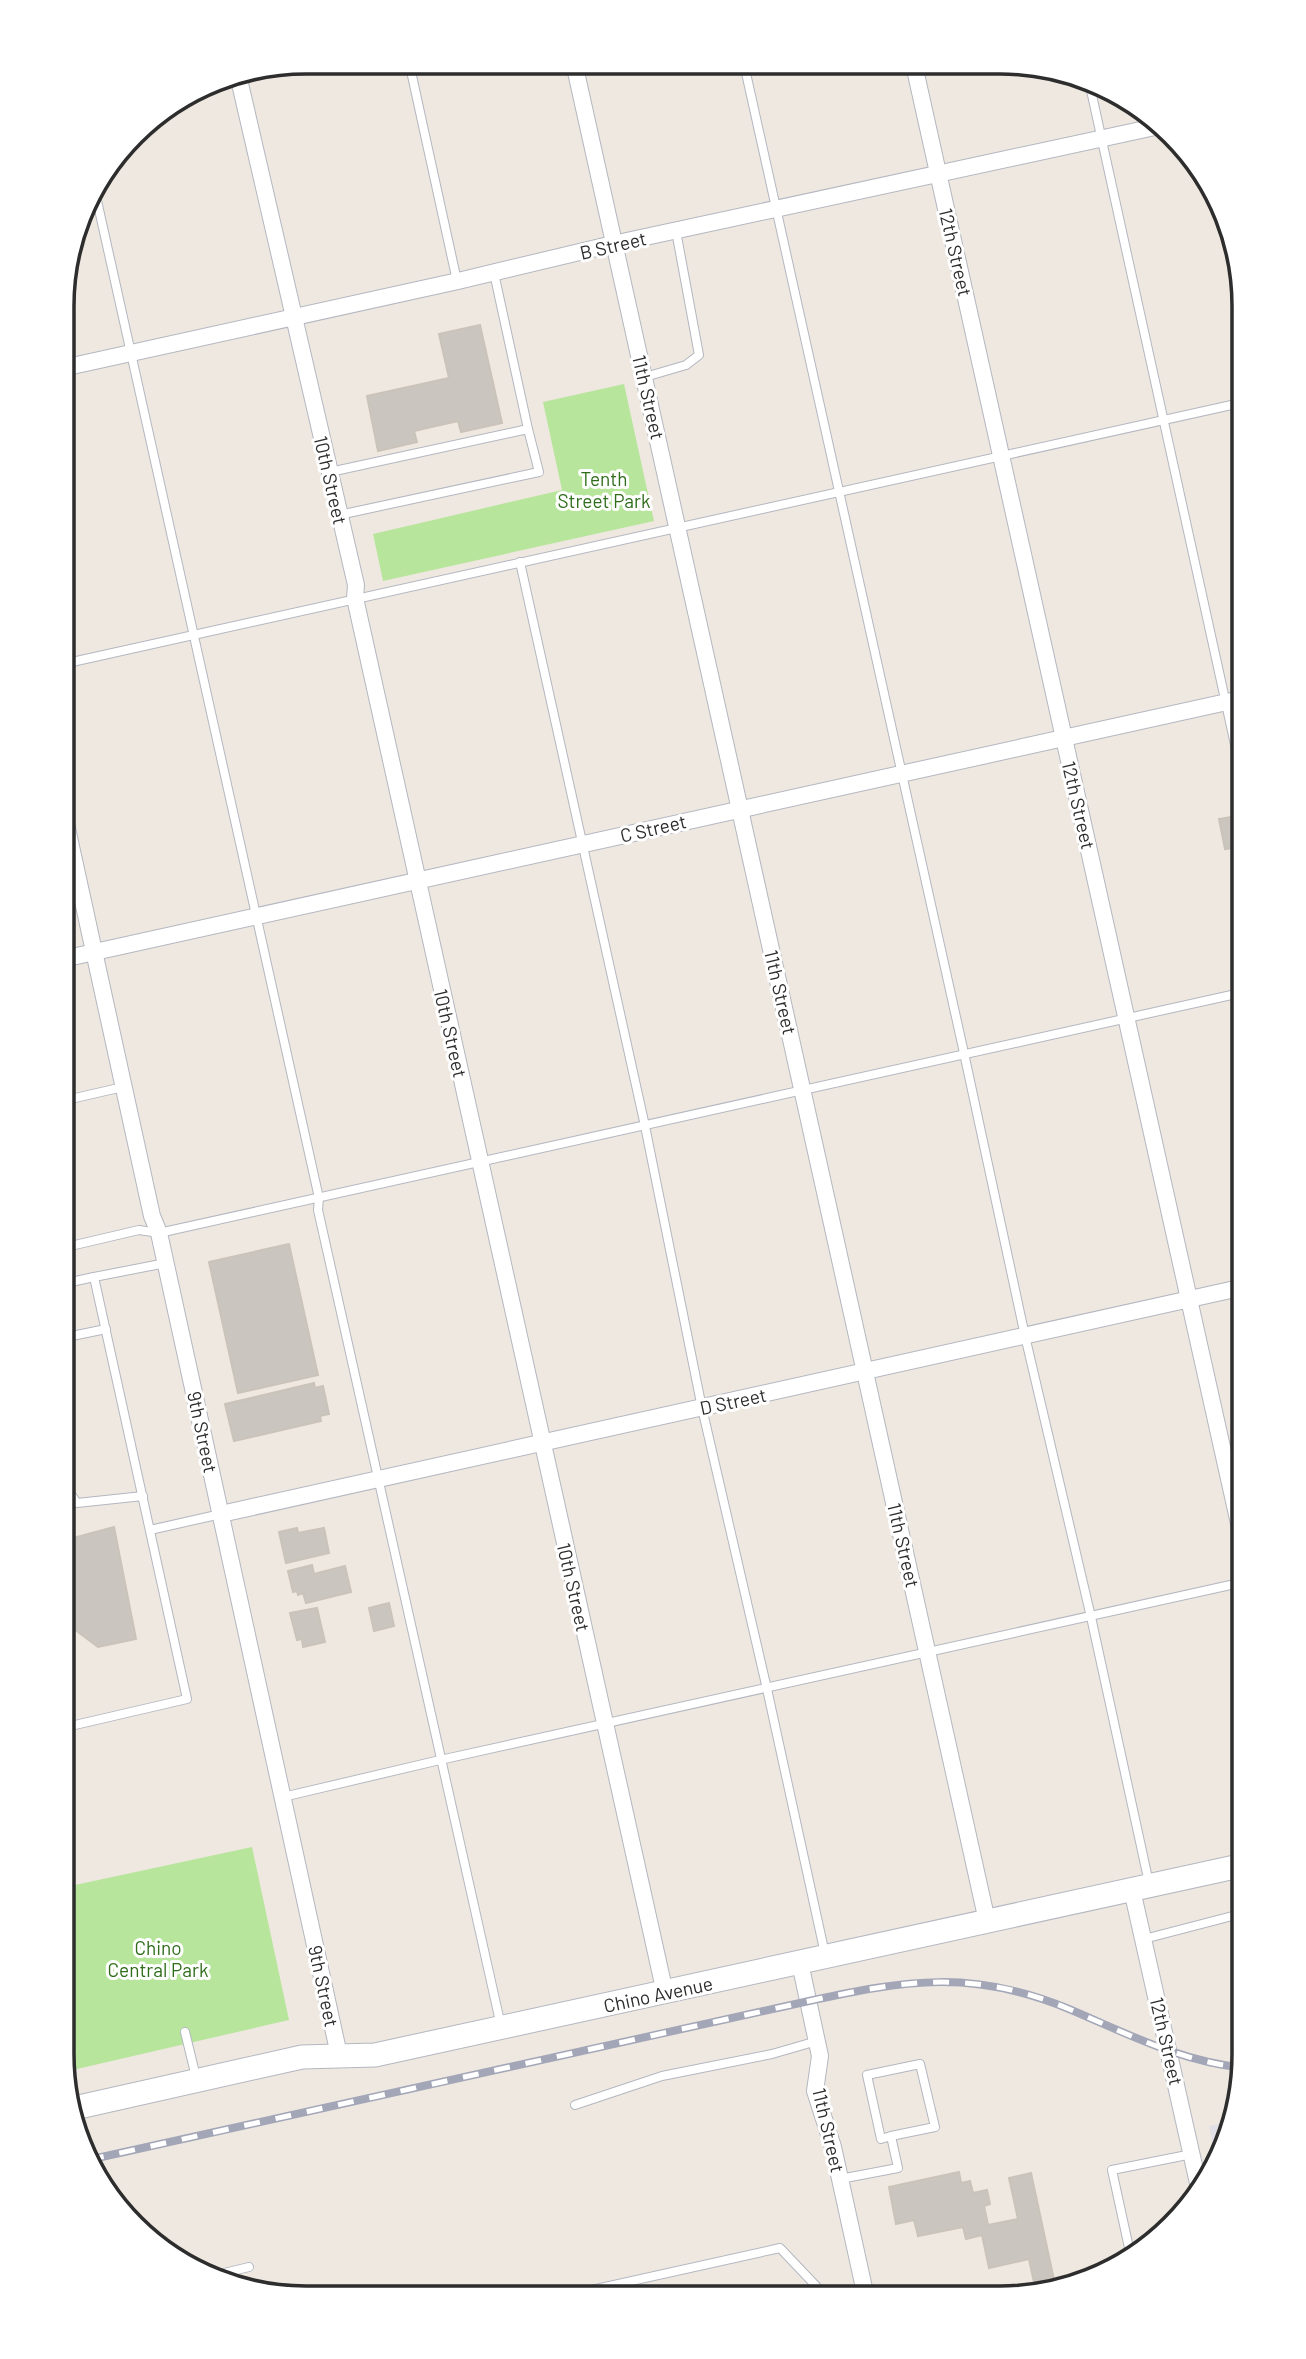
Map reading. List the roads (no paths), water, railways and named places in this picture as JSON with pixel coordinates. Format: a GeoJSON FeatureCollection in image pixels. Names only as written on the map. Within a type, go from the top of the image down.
{"type":"FeatureCollection","features":[{"type":"Feature","properties":{"kind":"main road","name":"Chino Avenue"},"geometry":{"type":"LineString","coordinates":[[80,2107],[302,2057],[375,2055],[501,2029],[1232,1868]]}},
{"type":"Feature","properties":{"kind":"street","name":"11th Street"},"geometry":{"type":"LineString","coordinates":[[576,74],[987,1921]]}},
{"type":"Feature","properties":{"kind":"street","name":"12th Street"},"geometry":{"type":"LineString","coordinates":[[916,74],[1232,1492]]}},
{"type":"Feature","properties":{"kind":"street","name":"10th Street"},"geometry":{"type":"LineString","coordinates":[[240,84],[356,585],[355,598],[665,1993]]}},
{"type":"Feature","properties":{"kind":"street","name":"B Street"},"geometry":{"type":"LineString","coordinates":[[74,366],[613,244],[1150,128]]}},
{"type":"Feature","properties":{"kind":"street","name":"C Street"},"geometry":{"type":"LineString","coordinates":[[74,957],[1232,701]]}},
{"type":"Feature","properties":{"kind":"street","name":"9th Street"},"geometry":{"type":"LineString","coordinates":[[74,862],[152,1216],[166,1263],[339,2054]]}},
{"type":"Feature","properties":{"kind":"street","name":"D Street"},"geometry":{"type":"LineString","coordinates":[[220,1514],[1232,1290]]}},
{"type":"Feature","properties":{"kind":"street","name":"12th Street"},"geometry":{"type":"LineString","coordinates":[[1141,1888],[1144,1939],[1197,2177]]}},
{"type":"Feature","properties":{"kind":"street","name":"11th Street"},"geometry":{"type":"LineString","coordinates":[[800,1963],[820,2056],[815,2091],[833,2147],[864,2286]]}},
{"type":"Feature","properties":{"kind":"lane"},"geometry":{"type":"LineString","coordinates":[[412,74],[457,281]]}},
{"type":"Feature","properties":{"kind":"lane"},"geometry":{"type":"LineString","coordinates":[[746,74],[1025,1336],[1091,1617],[1141,1888]]}},
{"type":"Feature","properties":{"kind":"lane"},"geometry":{"type":"LineString","coordinates":[[1091,92],[1232,733]]}},
{"type":"Feature","properties":{"kind":"lane"},"geometry":{"type":"LineString","coordinates":[[97,202],[501,2029]]}},
{"type":"Feature","properties":{"kind":"lane"},"geometry":{"type":"LineString","coordinates":[[645,377],[686,365],[699,355],[676,231]]}},
{"type":"Feature","properties":{"kind":"lane"},"geometry":{"type":"LineString","coordinates":[[339,515],[539,472],[494,273]]}},
{"type":"Feature","properties":{"kind":"lane"},"geometry":{"type":"LineString","coordinates":[[74,661],[1232,405]]}},
{"type":"Feature","properties":{"kind":"lane"},"geometry":{"type":"LineString","coordinates":[[330,472],[528,429]]}},
{"type":"Feature","properties":{"kind":"lane"},"geometry":{"type":"LineString","coordinates":[[520,562],[645,1126],[702,1408],[825,1957]]}},
{"type":"Feature","properties":{"kind":"lane"},"geometry":{"type":"LineString","coordinates":[[74,1245],[139,1230],[159,1233],[645,1126],[802,1088],[1232,995]]}},
{"type":"Feature","properties":{"kind":"lane"},"geometry":{"type":"LineString","coordinates":[[74,1098],[123,1087]]}},
{"type":"Feature","properties":{"kind":"lane"},"geometry":{"type":"LineString","coordinates":[[74,1281],[166,1263]]}},
{"type":"Feature","properties":{"kind":"lane"},"geometry":{"type":"LineString","coordinates":[[74,1725],[187,1699],[94,1276]]}},
{"type":"Feature","properties":{"kind":"lane"},"geometry":{"type":"LineString","coordinates":[[74,1336],[106,1329]]}},
{"type":"Feature","properties":{"kind":"lane"},"geometry":{"type":"LineString","coordinates":[[74,1499],[77,1503],[143,1496]]}},
{"type":"Feature","properties":{"kind":"lane"},"geometry":{"type":"LineString","coordinates":[[150,1530],[220,1514]]}},
{"type":"Feature","properties":{"kind":"lane"},"geometry":{"type":"LineString","coordinates":[[283,1797],[1232,1584]]}},
{"type":"Feature","properties":{"kind":"lane"},"geometry":{"type":"LineString","coordinates":[[1144,1939],[1232,1916]]}},
{"type":"Feature","properties":{"kind":"lane"},"geometry":{"type":"LineString","coordinates":[[185,2032],[196,2080]]}},
{"type":"Feature","properties":{"kind":"lane"},"geometry":{"type":"LineString","coordinates":[[575,2105],[662,2076],[772,2054],[817,2041]]}},
{"type":"Feature","properties":{"kind":"lane"},"geometry":{"type":"LineString","coordinates":[[920,2064],[935,2127],[891,2136],[880,2139],[867,2075],[920,2064]]}},
{"type":"Feature","properties":{"kind":"lane"},"geometry":{"type":"LineString","coordinates":[[840,2179],[898,2168],[891,2136]]}},
{"type":"Feature","properties":{"kind":"lane"},"geometry":{"type":"LineString","coordinates":[[1129,2246],[1112,2170],[1192,2154]]}},
{"type":"Feature","properties":{"kind":"lane"},"geometry":{"type":"LineString","coordinates":[[612,2286],[780,2248],[816,2286]]}},
{"type":"Feature","properties":{"kind":"lane"},"geometry":{"type":"LineString","coordinates":[[228,2272],[249,2267]]}},
{"type":"Feature","properties":{"kind":"railway"},"geometry":{"type":"LineString","coordinates":[[98,2158],[809,2001],[909,1984],[970,1983],[1034,1996],[1176,2053],[1232,2066]]}},
{"type":"Feature","properties":{"kind":"park label","name":"Tenth Street Park"},"geometry":{"type":"Point","coordinates":[604,489]}},
{"type":"Feature","properties":{"kind":"park label","name":"Chino Central Park"},"geometry":{"type":"Point","coordinates":[158,1958]}}]}
